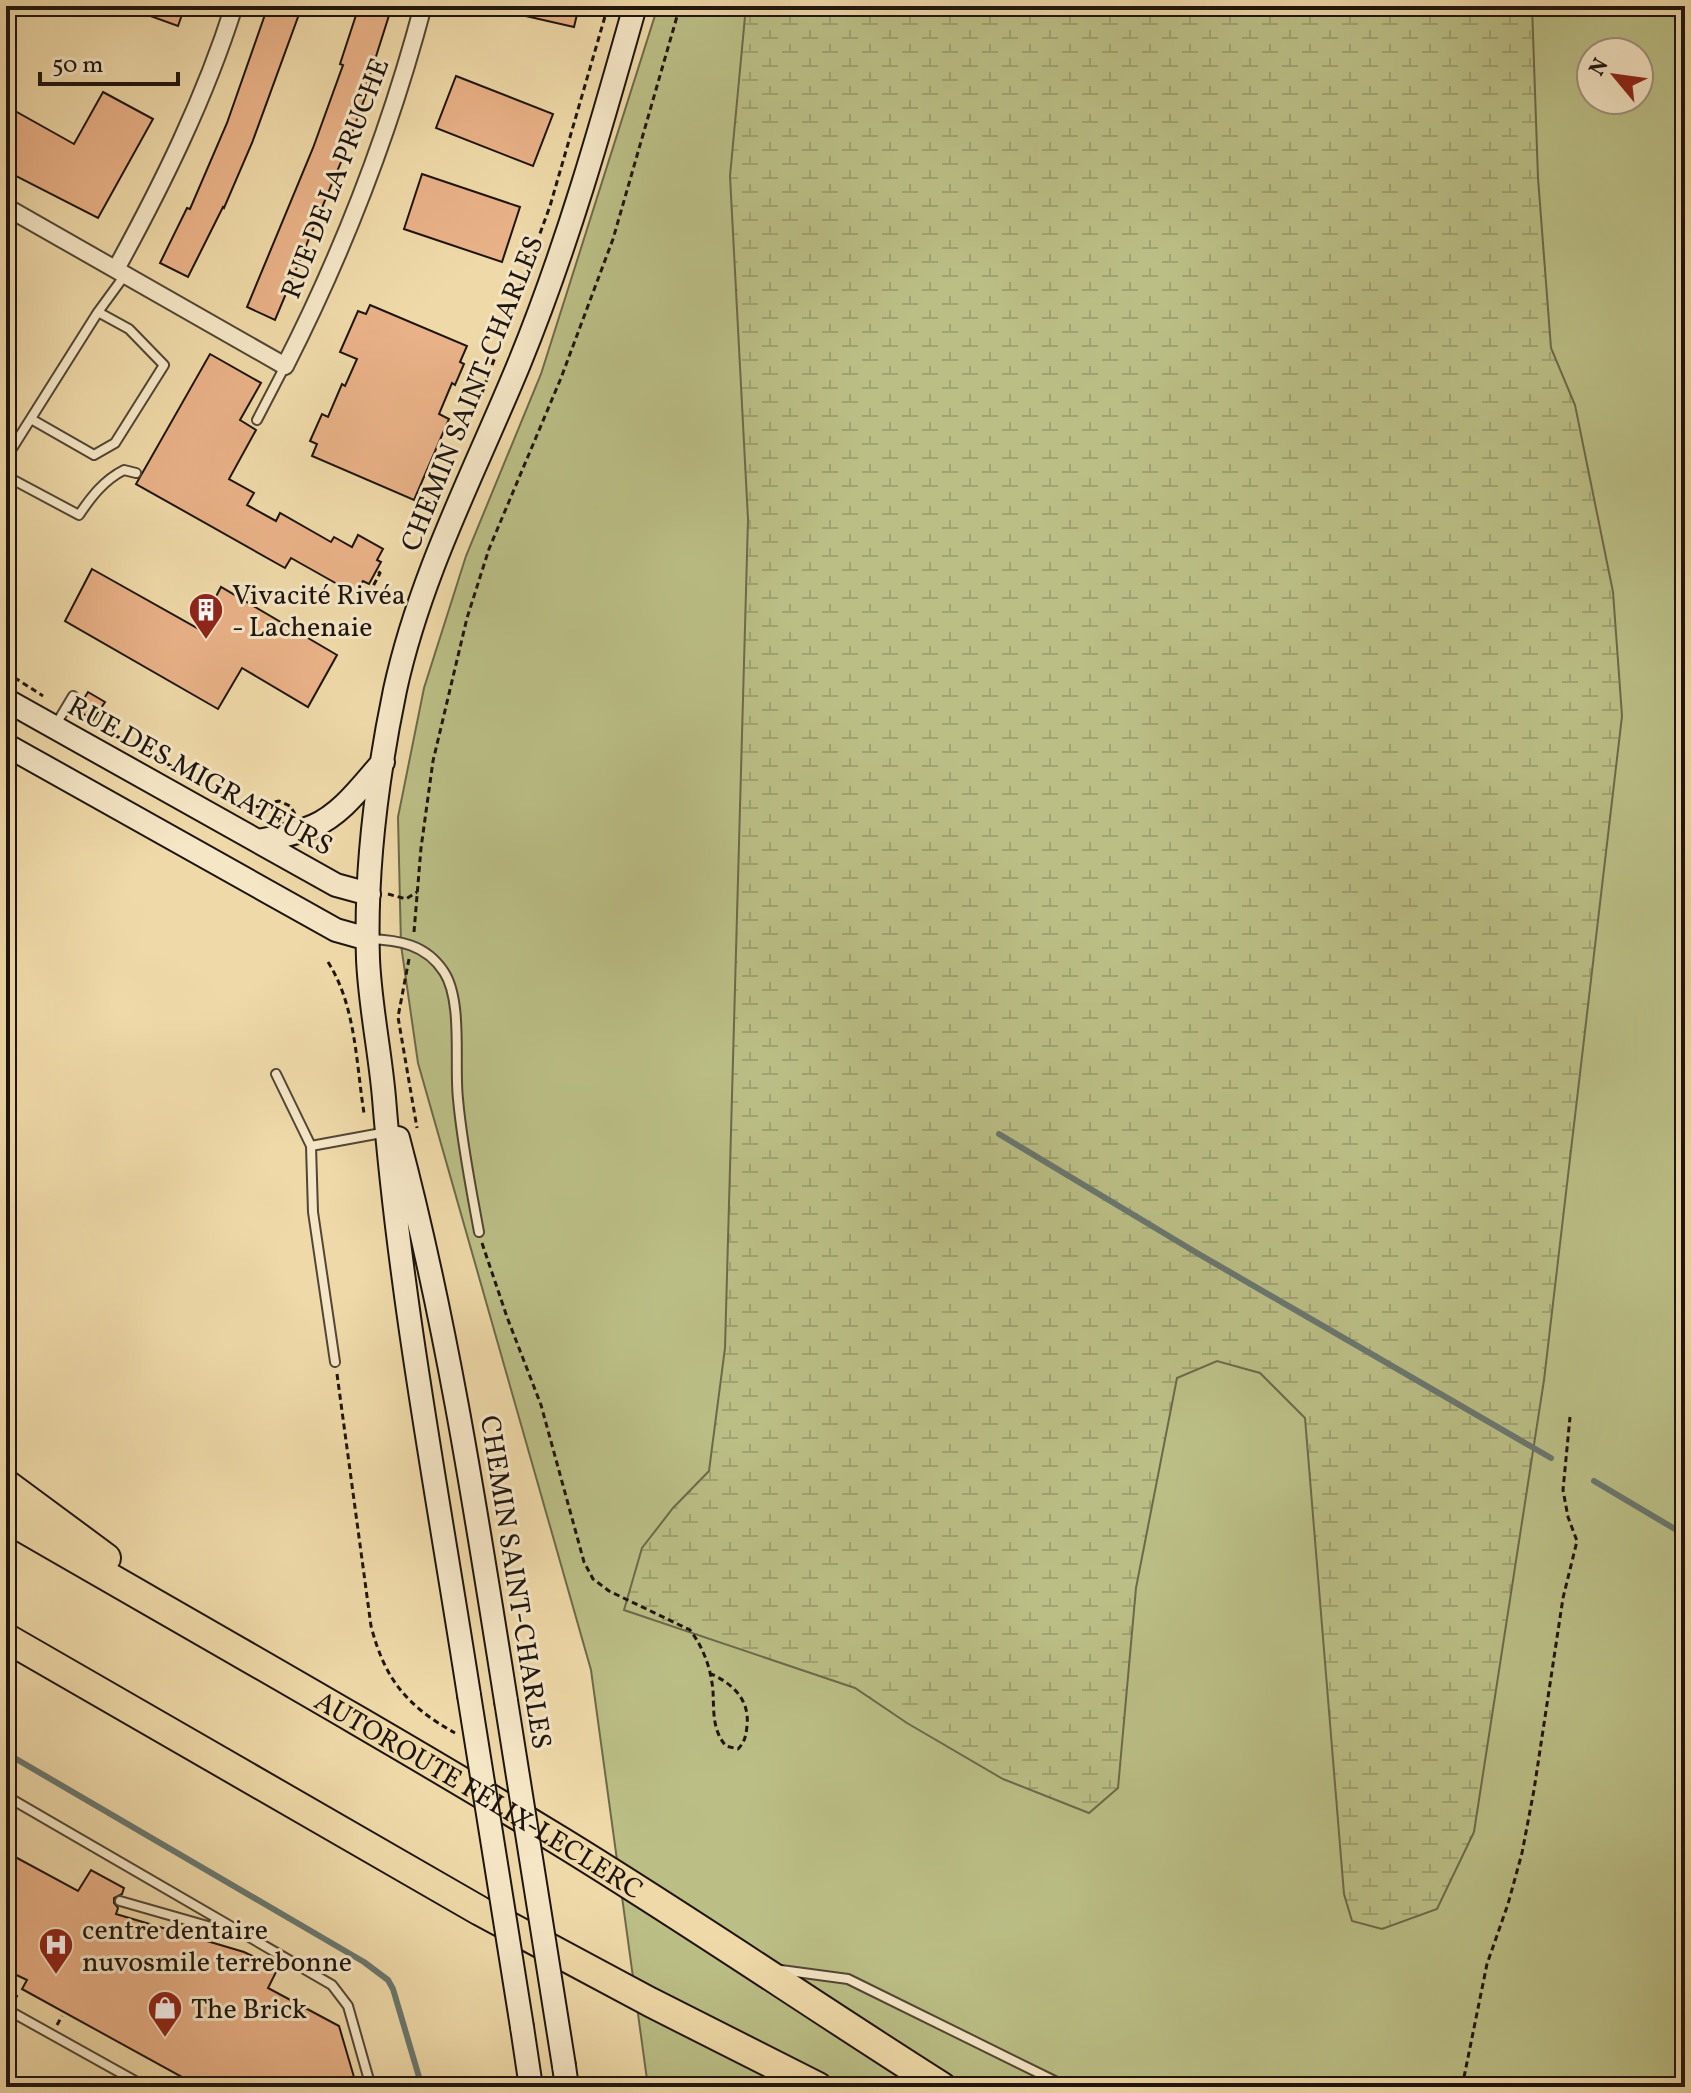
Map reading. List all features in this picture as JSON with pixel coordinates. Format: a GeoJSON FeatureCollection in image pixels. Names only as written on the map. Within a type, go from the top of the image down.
{"type":"FeatureCollection","features":[{"type":"Feature","properties":{"kind":"highway"},"geometry":{"type":"LineString","coordinates":[[6,1484],[210,1634]]}},
{"type":"Feature","properties":{"kind":"highway","name":"AUTOROUTE FÉLIX-LECLERC"},"geometry":{"type":"LineString","coordinates":[[6,1518],[536,1826],[942,2087]]}},
{"type":"Feature","properties":{"kind":"highway"},"geometry":{"type":"LineString","coordinates":[[6,1638],[480,1911],[818,2087]]}},
{"type":"Feature","properties":{"kind":"main road","name":"CHEMIN SAINT-CHARLES"},"geometry":{"type":"LineString","coordinates":[[531,2087],[397,1241],[391,1131],[372,1012],[368,939],[378,894],[383,762],[400,671],[420,601],[557,264],[591,160],[635,6]]}},
{"type":"Feature","properties":{"kind":"main road","name":"RUE DES MIGRATEURS"},"geometry":{"type":"LineString","coordinates":[[6,700],[336,885],[378,894]]}},
{"type":"Feature","properties":{"kind":"main road"},"geometry":{"type":"LineString","coordinates":[[6,745],[336,930],[368,939]]}},
{"type":"Feature","properties":{"kind":"main road"},"geometry":{"type":"LineString","coordinates":[[259,841],[302,831],[328,819],[383,762]]}},
{"type":"Feature","properties":{"kind":"main road","name":"CHEMIN SAINT-CHARLES"},"geometry":{"type":"LineString","coordinates":[[391,1131],[424,1235],[457,1401],[566,2077]]}},
{"type":"Feature","properties":{"kind":"street"},"geometry":{"type":"LineString","coordinates":[[121,272],[193,115],[234,6]]}},
{"type":"Feature","properties":{"kind":"street","name":"RUE DE LA PRUCHE"},"geometry":{"type":"LineString","coordinates":[[285,366],[330,271],[369,171],[398,91],[423,6]]}},
{"type":"Feature","properties":{"kind":"street"},"geometry":{"type":"LineString","coordinates":[[6,207],[285,366]]}},
{"type":"Feature","properties":{"kind":"lane"},"geometry":{"type":"LineString","coordinates":[[6,458],[121,272]]}},
{"type":"Feature","properties":{"kind":"lane"},"geometry":{"type":"LineString","coordinates":[[31,419],[94,455],[115,443],[148,391],[164,365],[129,329],[98,312]]}},
{"type":"Feature","properties":{"kind":"lane"},"geometry":{"type":"LineString","coordinates":[[257,420],[285,366]]}},
{"type":"Feature","properties":{"kind":"lane"},"geometry":{"type":"LineString","coordinates":[[6,476],[79,515],[90,498],[113,476],[124,470],[136,473]]}},
{"type":"Feature","properties":{"kind":"lane"},"geometry":{"type":"LineString","coordinates":[[54,727],[73,696]]}},
{"type":"Feature","properties":{"kind":"lane"},"geometry":{"type":"LineString","coordinates":[[368,939],[405,941],[429,956],[443,971],[448,982],[452,999],[460,1123],[479,1232]]}},
{"type":"Feature","properties":{"kind":"lane"},"geometry":{"type":"LineString","coordinates":[[276,1074],[311,1146],[313,1212],[335,1362]]}},
{"type":"Feature","properties":{"kind":"lane"},"geometry":{"type":"LineString","coordinates":[[311,1146],[391,1131]]}},
{"type":"Feature","properties":{"kind":"lane"},"geometry":{"type":"LineString","coordinates":[[6,1796],[321,1977],[338,1991],[353,2019],[371,2087]]}},
{"type":"Feature","properties":{"kind":"lane"},"geometry":{"type":"LineString","coordinates":[[120,1901],[253,1939]]}},
{"type":"Feature","properties":{"kind":"lane"},"geometry":{"type":"LineString","coordinates":[[756,1966],[848,1979],[1067,2087]]}},
{"type":"Feature","properties":{"kind":"lane"},"geometry":{"type":"LineString","coordinates":[[6,2009],[146,2087]]}},
{"type":"Feature","properties":{"kind":"lane"},"geometry":{"type":"LineString","coordinates":[[757,2057],[778,2087]]}},
{"type":"Feature","properties":{"kind":"path","name":"CHEMIN SAINT-CHARLES"},"geometry":{"type":"LineString","coordinates":[[472,419],[550,206],[608,6]]}},
{"type":"Feature","properties":{"kind":"path"},"geometry":{"type":"LineString","coordinates":[[413,940],[433,761],[467,618],[489,549],[561,378],[613,239],[680,6]]}},
{"type":"Feature","properties":{"kind":"path"},"geometry":{"type":"LineString","coordinates":[[369,594],[380,573],[376,570]]}},
{"type":"Feature","properties":{"kind":"path","name":"RUE DES MIGRATEURS"},"geometry":{"type":"LineString","coordinates":[[6,672],[46,698]]}},
{"type":"Feature","properties":{"kind":"path","name":"RUE DES MIGRATEURS"},"geometry":{"type":"LineString","coordinates":[[95,729],[129,742],[245,807],[284,802],[295,812],[298,821]]}},
{"type":"Feature","properties":{"kind":"path"},"geometry":{"type":"LineString","coordinates":[[378,894],[406,899],[417,892]]}},
{"type":"Feature","properties":{"kind":"path"},"geometry":{"type":"LineString","coordinates":[[479,1232],[541,1405],[584,1562],[593,1579],[609,1591],[690,1630],[698,1641],[709,1673],[717,1733],[726,1746],[738,1749],[746,1737],[748,1711],[728,1683],[709,1673]]}},
{"type":"Feature","properties":{"kind":"path"},"geometry":{"type":"LineString","coordinates":[[335,1362],[371,1626],[378,1653],[390,1679],[406,1698],[427,1716],[456,1733]]}},
{"type":"Feature","properties":{"kind":"path"},"geometry":{"type":"LineString","coordinates":[[1462,2087],[1487,1964],[1522,1853],[1563,1598],[1577,1541],[1563,1490],[1570,1417]]}},
{"type":"Feature","properties":{"kind":"path"},"geometry":{"type":"LineString","coordinates":[[1560,1458],[1565,1460]]}},
{"type":"Feature","properties":{"kind":"path"},"geometry":{"type":"LineString","coordinates":[[15,2000],[19,1992]]}},
{"type":"Feature","properties":{"kind":"path"},"geometry":{"type":"LineString","coordinates":[[456,2078],[458,2087]]}},
{"type":"Feature","properties":{"kind":"green space"},"geometry":{"type":"Polygon","coordinates":[[[658,6],[1685,6],[1685,2087],[648,2087],[591,1670],[418,1063],[401,945],[398,817],[424,688],[466,556],[541,374],[658,6]]]}},
{"type":"Feature","properties":{"kind":"green space"},"geometry":{"type":"Polygon","coordinates":[[[746,6],[1532,6],[1538,178],[1551,348],[1575,405],[1613,592],[1622,716],[1544,1380],[1474,1832],[1437,1909],[1382,1929],[1352,1921],[1344,1894],[1305,1418],[1260,1373],[1217,1361],[1177,1378],[1136,1588],[1118,1788],[1089,1813],[1003,1779],[907,1723],[855,1688],[624,1610],[642,1548],[673,1508],[709,1471],[725,1348],[748,519],[730,176],[746,6]]]}},
{"type":"Feature","properties":{"kind":"building"},"geometry":{"type":"Polygon","coordinates":[[[129,6],[185,6],[178,26],[129,6]]]}},
{"type":"Feature","properties":{"kind":"building"},"geometry":{"type":"Polygon","coordinates":[[[268,6],[302,6],[252,143],[224,208],[188,277],[160,263],[187,208],[190,209],[227,123],[268,6]]]}},
{"type":"Feature","properties":{"kind":"building"},"geometry":{"type":"Polygon","coordinates":[[[359,6],[392,6],[368,89],[344,155],[275,320],[247,307],[313,148],[343,65],[340,64],[359,6]]]}},
{"type":"Feature","properties":{"kind":"building"},"geometry":{"type":"Polygon","coordinates":[[[509,6],[579,6],[574,27],[508,12],[509,6]]]}},
{"type":"Feature","properties":{"kind":"building"},"geometry":{"type":"Polygon","coordinates":[[[456,76],[553,114],[533,166],[436,128],[456,76]]]}},
{"type":"Feature","properties":{"kind":"building"},"geometry":{"type":"Polygon","coordinates":[[[103,92],[153,119],[98,218],[6,171],[6,106],[74,144],[103,92]]]}},
{"type":"Feature","properties":{"kind":"building"},"geometry":{"type":"Polygon","coordinates":[[[422,174],[520,207],[502,262],[404,229],[422,174]]]}},
{"type":"Feature","properties":{"kind":"building"},"geometry":{"type":"Polygon","coordinates":[[[370,305],[467,346],[460,362],[464,364],[439,414],[449,419],[414,500],[312,456],[317,444],[310,441],[322,414],[328,417],[357,359],[340,352],[358,311],[366,314],[370,305]]]}},
{"type":"Feature","properties":{"kind":"building"},"geometry":{"type":"Polygon","coordinates":[[[210,354],[261,383],[240,420],[256,430],[229,479],[254,493],[247,505],[276,521],[280,513],[331,542],[334,537],[352,547],[358,535],[383,549],[377,560],[381,562],[369,584],[363,581],[355,594],[291,558],[285,568],[136,484],[210,354]]]}},
{"type":"Feature","properties":{"kind":"building","name":"Vivacité Rivéa - Lachenaie"},"geometry":{"type":"Polygon","coordinates":[[[92,569],[199,629],[221,587],[337,655],[308,707],[242,668],[218,709],[65,621],[92,569]]]}},
{"type":"Feature","properties":{"kind":"building"},"geometry":{"type":"Polygon","coordinates":[[[88,692],[105,702],[93,720],[77,710],[88,692]]]}},
{"type":"Feature","properties":{"kind":"building"},"geometry":{"type":"Polygon","coordinates":[[[6,1852],[78,1891],[91,1870],[124,1888],[122,1894],[114,1898],[118,1908],[116,1914],[244,1952],[278,1968],[268,1988],[339,2026],[354,2077],[348,2087],[200,2087],[22,1989],[27,1980],[6,1970],[6,1852]]]}},
{"type":"Feature","properties":{"kind":"waterway"},"geometry":{"type":"LineString","coordinates":[[999,1134],[1551,1458]]}},
{"type":"Feature","properties":{"kind":"waterway"},"geometry":{"type":"LineString","coordinates":[[1594,1481],[1685,1535]]}},
{"type":"Feature","properties":{"kind":"waterway"},"geometry":{"type":"LineString","coordinates":[[6,1753],[364,1962],[388,1980],[422,2087]]}},
{"type":"Feature","properties":{"kind":"place","name":"Vivacité Rivéa - Lachenaie"},"geometry":{"type":"Point","coordinates":[206,641]}},
{"type":"Feature","properties":{"kind":"place","name":"centre dentaire nuvosmile terrebonne"},"geometry":{"type":"Point","coordinates":[56,1976]}},
{"type":"Feature","properties":{"kind":"place","name":"The Brick"},"geometry":{"type":"Point","coordinates":[165,2039]}}]}
